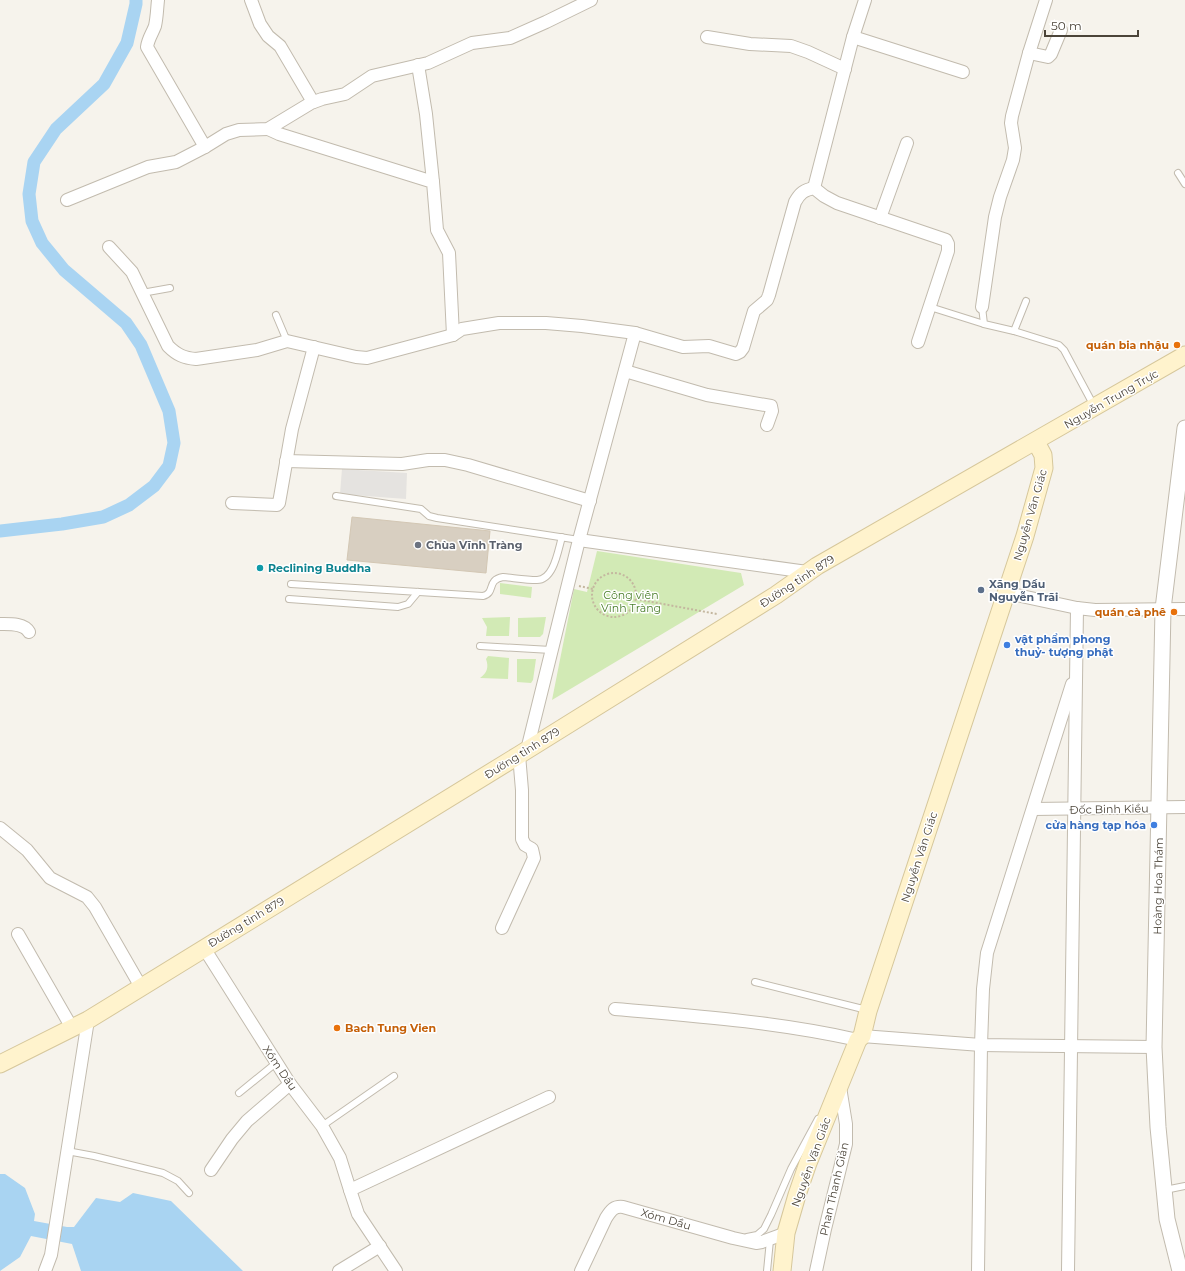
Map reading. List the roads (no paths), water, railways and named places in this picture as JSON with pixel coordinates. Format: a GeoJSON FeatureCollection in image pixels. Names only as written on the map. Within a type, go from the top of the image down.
{"type":"FeatureCollection","features":[{"type":"Feature","properties":{"kind":"main road","name":"Nguyễn Trung Trực"},"geometry":{"type":"LineString","coordinates":[[1036,442],[1185,355]]}},
{"type":"Feature","properties":{"kind":"main road","name":"Đường tỉnh 879"},"geometry":{"type":"LineString","coordinates":[[3,1062],[88,1020],[776,595],[807,572],[1036,442]]}},
{"type":"Feature","properties":{"kind":"main road","name":"Nguyễn Văn Giác"},"geometry":{"type":"LineString","coordinates":[[782,1271],[786,1233],[797,1195],[808,1163],[860,1038],[1025,536],[1044,468],[1043,455],[1036,442]]}},
{"type":"Feature","properties":{"kind":"street"},"geometry":{"type":"LineString","coordinates":[[158,0],[156,20],[148,40],[147,47],[205,148]]}},
{"type":"Feature","properties":{"kind":"street"},"geometry":{"type":"LineString","coordinates":[[251,0],[260,24],[268,36],[280,46],[314,102]]}},
{"type":"Feature","properties":{"kind":"street"},"geometry":{"type":"LineString","coordinates":[[268,129],[314,102],[345,94],[372,76],[428,63],[472,42],[510,38],[591,0]]}},
{"type":"Feature","properties":{"kind":"street"},"geometry":{"type":"LineString","coordinates":[[814,188],[853,37],[865,0]]}},
{"type":"Feature","properties":{"kind":"street"},"geometry":{"type":"LineString","coordinates":[[982,307],[995,216],[1013,160],[1015,148],[1011,123],[1012,116],[1029,53],[1046,0]]}},
{"type":"Feature","properties":{"kind":"street"},"geometry":{"type":"LineString","coordinates":[[1029,53],[1048,57],[1051,54],[1061,30]]}},
{"type":"Feature","properties":{"kind":"street"},"geometry":{"type":"LineString","coordinates":[[707,37],[750,44],[791,46],[845,69]]}},
{"type":"Feature","properties":{"kind":"street"},"geometry":{"type":"LineString","coordinates":[[853,37],[963,72]]}},
{"type":"Feature","properties":{"kind":"street"},"geometry":{"type":"LineString","coordinates":[[418,65],[426,114],[437,230],[449,253],[453,335]]}},
{"type":"Feature","properties":{"kind":"street"},"geometry":{"type":"LineString","coordinates":[[67,200],[148,167],[176,162],[205,148],[226,134],[239,130],[268,129],[279,134],[433,182]]}},
{"type":"Feature","properties":{"kind":"street"},"geometry":{"type":"LineString","coordinates":[[880,218],[907,143]]}},
{"type":"Feature","properties":{"kind":"street"},"geometry":{"type":"LineString","coordinates":[[814,188],[824,196],[837,203],[946,240],[948,244],[948,251],[918,342]]}},
{"type":"Feature","properties":{"kind":"street"},"geometry":{"type":"LineString","coordinates":[[109,247],[132,272],[168,346],[177,355],[186,359],[196,359],[257,350],[287,341],[356,357],[367,358],[453,335],[462,329],[499,323],[582,326],[628,332],[683,347],[709,346],[736,354],[743,348],[754,311],[767,300],[769,295],[795,202],[799,195],[806,190],[814,188]]}},
{"type":"Feature","properties":{"kind":"street"},"geometry":{"type":"LineString","coordinates":[[502,928],[534,858],[532,849],[525,845],[522,838],[523,752],[635,334]]}},
{"type":"Feature","properties":{"kind":"street"},"geometry":{"type":"LineString","coordinates":[[232,503],[276,505],[279,503],[292,429],[314,347]]}},
{"type":"Feature","properties":{"kind":"street"},"geometry":{"type":"LineString","coordinates":[[625,371],[707,395],[771,406],[772,411],[767,425]]}},
{"type":"Feature","properties":{"kind":"street","name":"Hoàng Hoa Thám"},"geometry":{"type":"LineString","coordinates":[[1180,1271],[1168,1219],[1164,1190],[1158,1127],[1154,1047],[1162,609],[1185,428]]}},
{"type":"Feature","properties":{"kind":"street"},"geometry":{"type":"LineString","coordinates":[[286,461],[402,464],[428,460],[445,460],[468,465],[590,501]]}},
{"type":"Feature","properties":{"kind":"street"},"geometry":{"type":"LineString","coordinates":[[579,540],[807,572]]}},
{"type":"Feature","properties":{"kind":"street"},"geometry":{"type":"LineString","coordinates":[[1007,593],[1077,608],[1094,610],[1185,609]]}},
{"type":"Feature","properties":{"kind":"street"},"geometry":{"type":"LineString","coordinates":[[1068,1271],[1077,608]]}},
{"type":"Feature","properties":{"kind":"street"},"geometry":{"type":"LineString","coordinates":[[0,624],[23,626],[30,632]]}},
{"type":"Feature","properties":{"kind":"street"},"geometry":{"type":"LineString","coordinates":[[978,1271],[981,1045],[983,988],[987,953],[1077,670]]}},
{"type":"Feature","properties":{"kind":"street","name":"Đốc Binh Kiều"},"geometry":{"type":"LineString","coordinates":[[1033,809],[1075,810],[1185,807]]}},
{"type":"Feature","properties":{"kind":"street"},"geometry":{"type":"LineString","coordinates":[[0,828],[27,850],[50,878],[87,897],[95,907],[141,987]]}},
{"type":"Feature","properties":{"kind":"street"},"geometry":{"type":"LineString","coordinates":[[18,934],[72,1028]]}},
{"type":"Feature","properties":{"kind":"street","name":"Xóm Dầu"},"geometry":{"type":"LineString","coordinates":[[204,948],[276,1063],[322,1126],[340,1158],[358,1214],[396,1271]]}},
{"type":"Feature","properties":{"kind":"street"},"geometry":{"type":"LineString","coordinates":[[615,1009],[763,1023],[860,1038],[981,1045],[1154,1047]]}},
{"type":"Feature","properties":{"kind":"street"},"geometry":{"type":"LineString","coordinates":[[45,1271],[51,1255],[88,1020]]}},
{"type":"Feature","properties":{"kind":"street"},"geometry":{"type":"LineString","coordinates":[[212,1170],[232,1139],[247,1121],[290,1084]]}},
{"type":"Feature","properties":{"kind":"street","name":"Phan Thanh Giản"},"geometry":{"type":"LineString","coordinates":[[816,1271],[846,1144],[846,1129],[840,1087]]}},
{"type":"Feature","properties":{"kind":"street"},"geometry":{"type":"LineString","coordinates":[[350,1190],[550,1097]]}},
{"type":"Feature","properties":{"kind":"street","name":"Xóm Dầu"},"geometry":{"type":"LineString","coordinates":[[581,1271],[608,1214],[617,1206],[756,1243],[770,1240],[786,1233]]}},
{"type":"Feature","properties":{"kind":"street"},"geometry":{"type":"LineString","coordinates":[[339,1271],[380,1246]]}},
{"type":"Feature","properties":{"kind":"lane"},"geometry":{"type":"LineString","coordinates":[[1178,173],[1185,184]]}},
{"type":"Feature","properties":{"kind":"lane"},"geometry":{"type":"LineString","coordinates":[[142,293],[170,288]]}},
{"type":"Feature","properties":{"kind":"lane"},"geometry":{"type":"LineString","coordinates":[[1014,331],[1026,301]]}},
{"type":"Feature","properties":{"kind":"lane"},"geometry":{"type":"LineString","coordinates":[[930,307],[984,324],[1054,343],[1064,350],[1095,408]]}},
{"type":"Feature","properties":{"kind":"lane"},"geometry":{"type":"LineString","coordinates":[[982,307],[984,324]]}},
{"type":"Feature","properties":{"kind":"lane"},"geometry":{"type":"LineString","coordinates":[[276,315],[287,341]]}},
{"type":"Feature","properties":{"kind":"lane"},"geometry":{"type":"LineString","coordinates":[[336,496],[420,509],[429,516],[437,518],[579,540]]}},
{"type":"Feature","properties":{"kind":"lane"},"geometry":{"type":"LineString","coordinates":[[291,584],[483,596],[490,592],[493,581],[502,576],[539,580],[547,575],[553,568],[562,537]]}},
{"type":"Feature","properties":{"kind":"lane"},"geometry":{"type":"LineString","coordinates":[[289,599],[398,607],[408,604],[418,592]]}},
{"type":"Feature","properties":{"kind":"lane"},"geometry":{"type":"LineString","coordinates":[[480,646],[551,650]]}},
{"type":"Feature","properties":{"kind":"lane"},"geometry":{"type":"LineString","coordinates":[[755,982],[868,1011]]}},
{"type":"Feature","properties":{"kind":"lane"},"geometry":{"type":"LineString","coordinates":[[239,1093],[276,1063]]}},
{"type":"Feature","properties":{"kind":"lane"},"geometry":{"type":"LineString","coordinates":[[322,1126],[394,1076]]}},
{"type":"Feature","properties":{"kind":"lane"},"geometry":{"type":"LineString","coordinates":[[823,1110],[840,1087]]}},
{"type":"Feature","properties":{"kind":"lane"},"geometry":{"type":"LineString","coordinates":[[733,1238],[757,1235],[764,1229],[791,1169],[819,1116]]}},
{"type":"Feature","properties":{"kind":"lane"},"geometry":{"type":"LineString","coordinates":[[67,1151],[163,1173],[178,1181],[189,1193]]}},
{"type":"Feature","properties":{"kind":"lane"},"geometry":{"type":"LineString","coordinates":[[1164,1190],[1185,1186]]}},
{"type":"Feature","properties":{"kind":"lane"},"geometry":{"type":"LineString","coordinates":[[767,1271],[770,1240]]}},
{"type":"Feature","properties":{"kind":"water"},"geometry":{"type":"Polygon","coordinates":[[[0,1174],[5,1174],[25,1188],[35,1214],[34,1221],[67,1227],[74,1227],[96,1198],[120,1202],[133,1193],[171,1201],[243,1271],[81,1271],[72,1244],[31,1236],[20,1257],[0,1271],[0,1174]]]}},
{"type":"Feature","properties":{"kind":"waterway"},"geometry":{"type":"LineString","coordinates":[[0,531],[62,524],[103,517],[129,505],[154,486],[169,466],[174,443],[169,411],[141,345],[126,323],[64,270],[42,243],[32,221],[29,194],[34,162],[56,129],[104,84],[127,43],[136,0]]}},
{"type":"Feature","properties":{"kind":"place","name":"quán bia nhậu"},"geometry":{"type":"Point","coordinates":[1177,345]}},
{"type":"Feature","properties":{"kind":"place","name":"Chùa Vĩnh Tràng"},"geometry":{"type":"Point","coordinates":[418,545]}},
{"type":"Feature","properties":{"kind":"place","name":"Reclining Buddha"},"geometry":{"type":"Point","coordinates":[260,568]}},
{"type":"Feature","properties":{"kind":"place","name":"Xăng Dầu Nguyễn Trãi"},"geometry":{"type":"Point","coordinates":[981,590]}},
{"type":"Feature","properties":{"kind":"place","name":"quán cà phê"},"geometry":{"type":"Point","coordinates":[1174,612]}},
{"type":"Feature","properties":{"kind":"place","name":"vật phẩm phong thuỷ- tượng phật"},"geometry":{"type":"Point","coordinates":[1007,645]}},
{"type":"Feature","properties":{"kind":"place","name":"cửa hàng tạp hóa"},"geometry":{"type":"Point","coordinates":[1154,825]}},
{"type":"Feature","properties":{"kind":"place","name":"Bach Tung Vien"},"geometry":{"type":"Point","coordinates":[337,1028]}},
{"type":"Feature","properties":{"kind":"park label","name":"Công viên Vĩnh Tràng"},"geometry":{"type":"Point","coordinates":[631,601]}}]}
